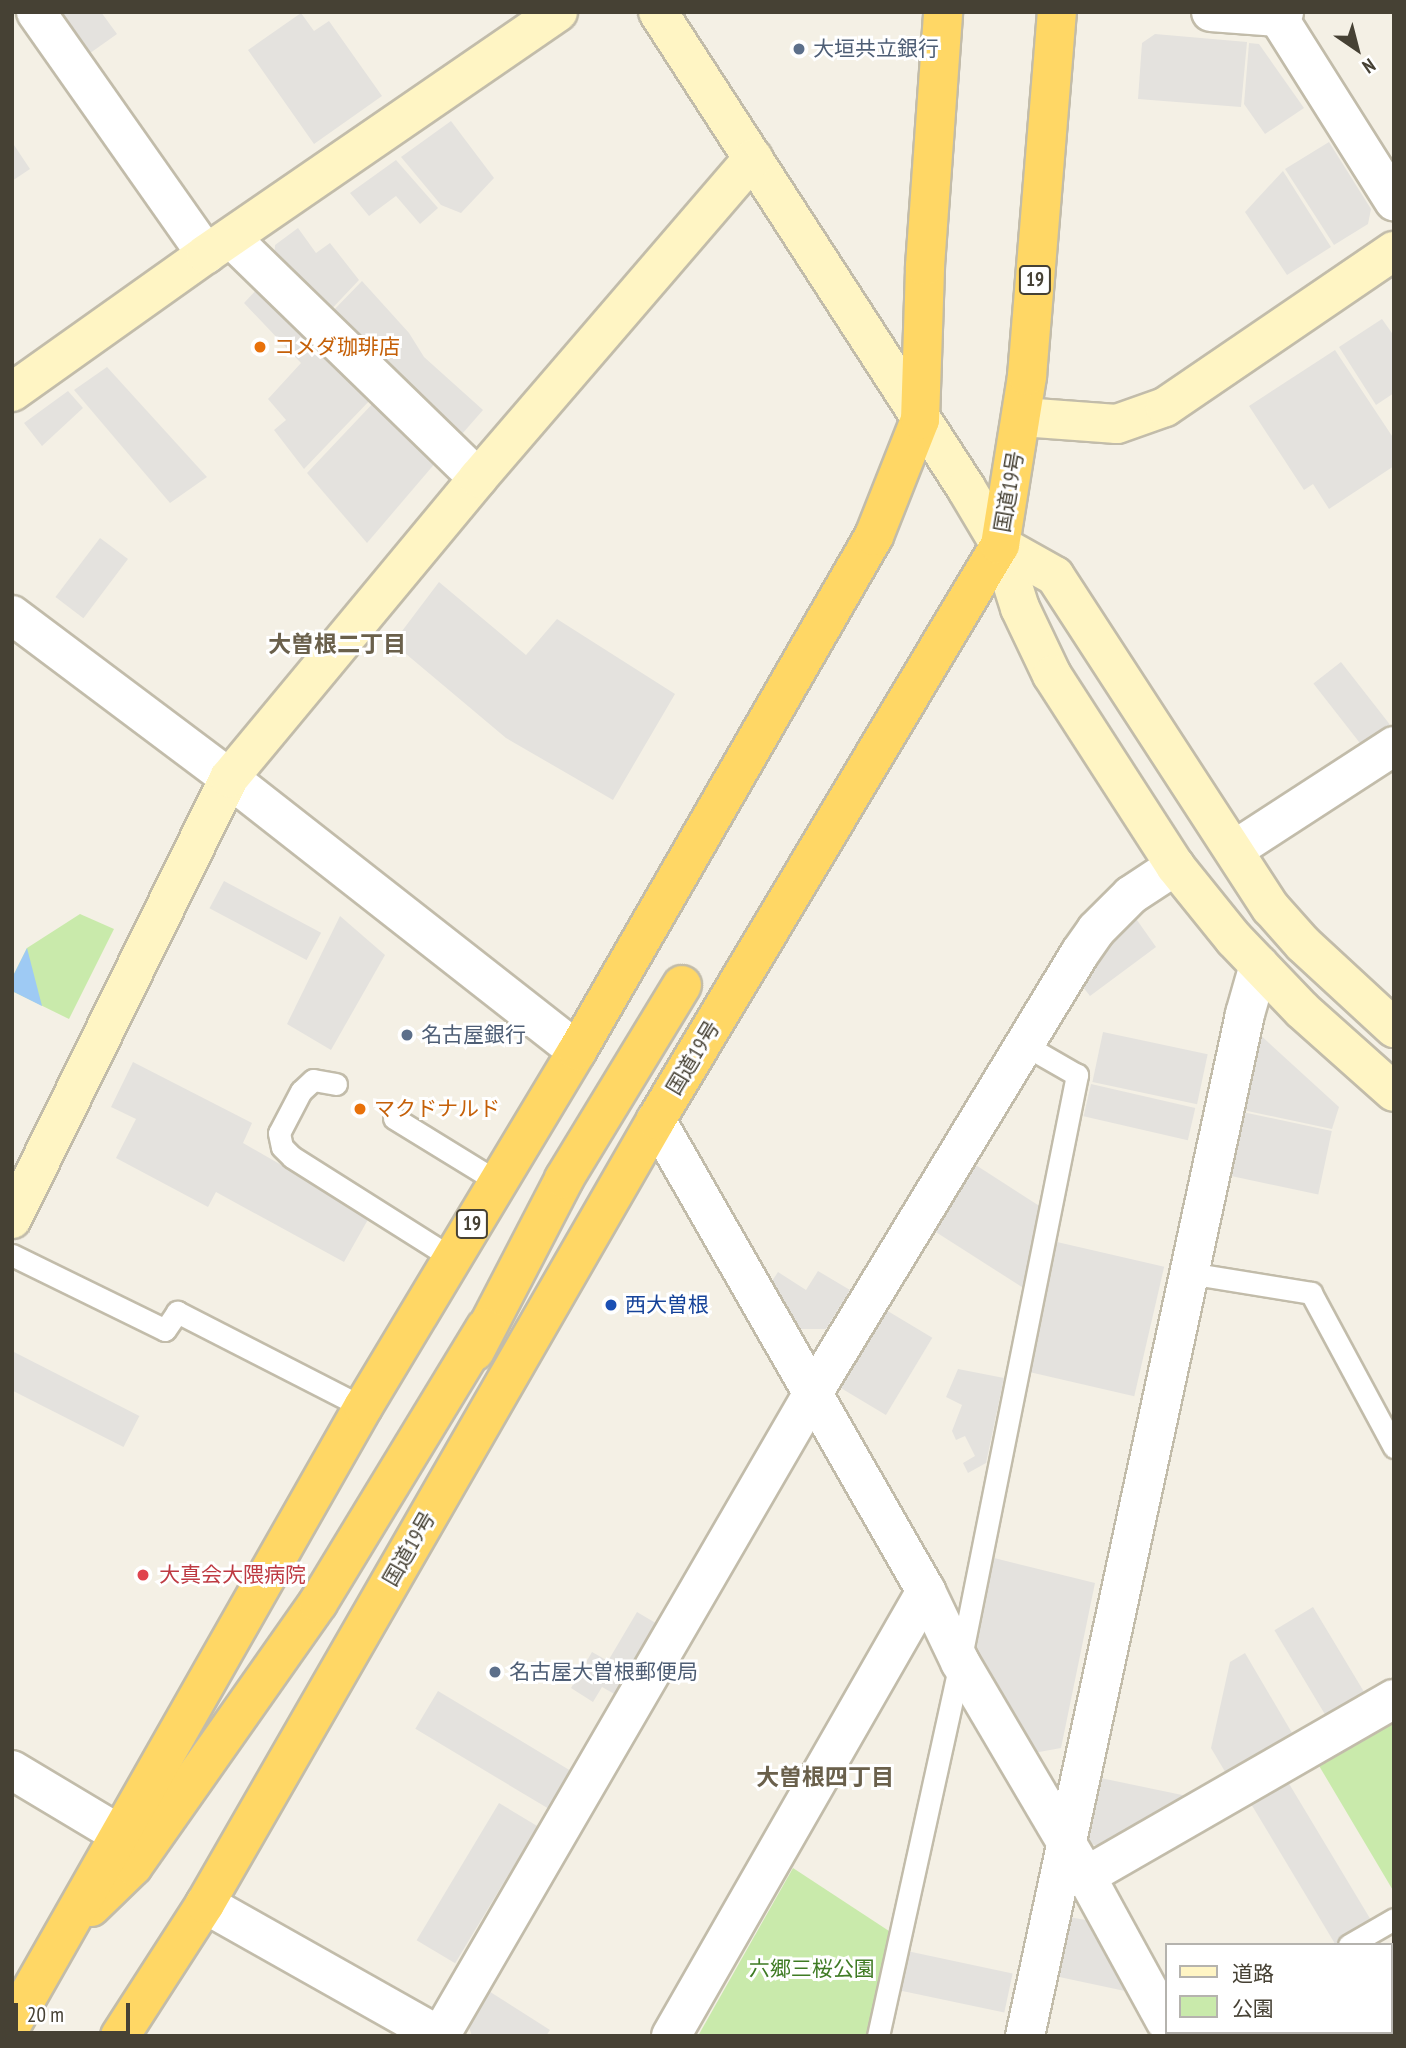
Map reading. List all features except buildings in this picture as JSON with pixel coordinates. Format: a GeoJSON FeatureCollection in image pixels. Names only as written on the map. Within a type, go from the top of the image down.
{"type":"FeatureCollection","features":[{"type":"Feature","properties":{"kind":"highway","name":"19"},"geometry":{"type":"LineString","coordinates":[[12,2024],[363,1407],[577,1051],[874,536],[920,420],[925,265],[943,12]]}},
{"type":"Feature","properties":{"kind":"highway","name":"国道19号"},"geometry":{"type":"LineString","coordinates":[[120,2036],[205,1904],[656,1120],[1000,545],[1022,417],[1057,12]]}},
{"type":"Feature","properties":{"kind":"highway"},"geometry":{"type":"LineString","coordinates":[[60,1938],[133,1866],[318,1603],[485,1328],[564,1179],[682,985]]}},
{"type":"Feature","properties":{"kind":"highway"},"geometry":{"type":"LineString","coordinates":[[422,1526],[421,1489],[453,1402],[485,1328]]}},
{"type":"Feature","properties":{"kind":"street"},"geometry":{"type":"LineString","coordinates":[[36,12],[218,246],[478,478]]}},
{"type":"Feature","properties":{"kind":"street"},"geometry":{"type":"LineString","coordinates":[[12,392],[218,246],[558,12]]}},
{"type":"Feature","properties":{"kind":"street"},"geometry":{"type":"LineString","coordinates":[[658,12],[1000,545],[1020,608],[1052,676],[1175,866],[1259,965],[1302,1010],[1394,1092]]}},
{"type":"Feature","properties":{"kind":"street"},"geometry":{"type":"LineString","coordinates":[[1211,12],[1281,15],[1394,201]]}},
{"type":"Feature","properties":{"kind":"street"},"geometry":{"type":"LineString","coordinates":[[12,1219],[229,778],[478,478],[753,158]]}},
{"type":"Feature","properties":{"kind":"street"},"geometry":{"type":"LineString","coordinates":[[1022,417],[1117,425],[1165,407],[1394,251]]}},
{"type":"Feature","properties":{"kind":"street"},"geometry":{"type":"LineString","coordinates":[[1000,545],[1055,576],[1271,908],[1303,944],[1393,1026]]}},
{"type":"Feature","properties":{"kind":"street"},"geometry":{"type":"LineString","coordinates":[[12,615],[229,778],[577,1051]]}},
{"type":"Feature","properties":{"kind":"street"},"geometry":{"type":"LineString","coordinates":[[1234,850],[1394,746]]}},
{"type":"Feature","properties":{"kind":"street"},"geometry":{"type":"LineString","coordinates":[[205,1904],[439,2036],[813,1393],[1023,1044],[1096,930],[1131,895],[1175,866]]}},
{"type":"Feature","properties":{"kind":"street"},"geometry":{"type":"LineString","coordinates":[[1025,2036],[1076,1862],[1189,1273],[1245,1014],[1259,965]]}},
{"type":"Feature","properties":{"kind":"street"},"geometry":{"type":"LineString","coordinates":[[656,1120],[926,1591],[960,1662],[1164,2018]]}},
{"type":"Feature","properties":{"kind":"street"},"geometry":{"type":"LineString","coordinates":[[671,2036],[926,1591]]}},
{"type":"Feature","properties":{"kind":"street"},"geometry":{"type":"LineString","coordinates":[[1076,1862],[1394,1699]]}},
{"type":"Feature","properties":{"kind":"street"},"geometry":{"type":"LineString","coordinates":[[12,1770],[118,1834]]}},
{"type":"Feature","properties":{"kind":"lane"},"geometry":{"type":"LineString","coordinates":[[878,2036],[960,1662],[1077,1074],[1023,1044]]}},
{"type":"Feature","properties":{"kind":"lane"},"geometry":{"type":"LineString","coordinates":[[336,1084],[313,1080],[301,1091],[279,1133],[282,1147],[292,1157],[452,1258]]}},
{"type":"Feature","properties":{"kind":"lane"},"geometry":{"type":"LineString","coordinates":[[394,1118],[498,1182]]}},
{"type":"Feature","properties":{"kind":"lane"},"geometry":{"type":"LineString","coordinates":[[12,1255],[164,1330],[177,1312],[363,1407]]}},
{"type":"Feature","properties":{"kind":"lane"},"geometry":{"type":"LineString","coordinates":[[1189,1273],[1311,1293],[1394,1447]]}},
{"type":"Feature","properties":{"kind":"lane"},"geometry":{"type":"LineString","coordinates":[[1352,1943],[1394,1919]]}},
{"type":"Feature","properties":{"kind":"green space"},"geometry":{"type":"Polygon","coordinates":[[[80,914],[114,929],[69,1019],[12,991],[12,978],[27,948],[80,914]]]}},
{"type":"Feature","properties":{"kind":"green space"},"geometry":{"type":"Polygon","coordinates":[[[1394,1709],[1394,1892],[1312,1754],[1394,1709]]]}},
{"type":"Feature","properties":{"kind":"green space","name":"六郷三桜公園"},"geometry":{"type":"Polygon","coordinates":[[[793,1868],[889,1931],[867,2036],[698,2036],[793,1868]]]}},
{"type":"Feature","properties":{"kind":"shaded area"},"geometry":{"type":"Polygon","coordinates":[[[55,12],[101,12],[117,34],[86,56],[55,12]]]}},
{"type":"Feature","properties":{"kind":"shaded area"},"geometry":{"type":"Polygon","coordinates":[[[301,13],[314,31],[329,21],[382,96],[314,144],[248,50],[301,13]]]}},
{"type":"Feature","properties":{"kind":"shaded area"},"geometry":{"type":"Polygon","coordinates":[[[1155,34],[1247,42],[1241,107],[1138,99],[1142,43],[1155,34]]]}},
{"type":"Feature","properties":{"kind":"shaded area"},"geometry":{"type":"Polygon","coordinates":[[[1249,43],[1259,44],[1304,108],[1265,134],[1244,104],[1249,43]]]}},
{"type":"Feature","properties":{"kind":"shaded area"},"geometry":{"type":"Polygon","coordinates":[[[451,121],[494,178],[461,213],[441,205],[401,157],[451,121]]]}},
{"type":"Feature","properties":{"kind":"shaded area"},"geometry":{"type":"Polygon","coordinates":[[[12,142],[30,169],[12,181],[12,142]]]}},
{"type":"Feature","properties":{"kind":"shaded area"},"geometry":{"type":"Polygon","coordinates":[[[1329,142],[1371,209],[1368,224],[1334,245],[1285,169],[1329,142]]]}},
{"type":"Feature","properties":{"kind":"shaded area"},"geometry":{"type":"Polygon","coordinates":[[[396,160],[438,208],[420,224],[396,196],[369,216],[350,193],[396,160]]]}},
{"type":"Feature","properties":{"kind":"shaded area"},"geometry":{"type":"Polygon","coordinates":[[[1283,171],[1331,247],[1287,275],[1245,212],[1283,171]]]}},
{"type":"Feature","properties":{"kind":"shaded area"},"geometry":{"type":"Polygon","coordinates":[[[298,228],[316,253],[330,243],[359,280],[325,316],[274,267],[275,245],[298,228]]]}},
{"type":"Feature","properties":{"kind":"shaded area"},"geometry":{"type":"Polygon","coordinates":[[[362,281],[409,333],[424,357],[483,410],[455,442],[327,317],[362,281]]]}},
{"type":"Feature","properties":{"kind":"shaded area"},"geometry":{"type":"Polygon","coordinates":[[[259,287],[373,397],[304,469],[274,430],[286,420],[268,399],[301,363],[244,303],[259,287]]]}},
{"type":"Feature","properties":{"kind":"shaded area"},"geometry":{"type":"Polygon","coordinates":[[[1382,319],[1394,336],[1394,393],[1376,405],[1339,347],[1382,319]]]}},
{"type":"Feature","properties":{"kind":"shaded area"},"geometry":{"type":"Polygon","coordinates":[[[1335,350],[1394,439],[1394,466],[1329,509],[1313,484],[1304,490],[1249,406],[1335,350]]]}},
{"type":"Feature","properties":{"kind":"shaded area"},"geometry":{"type":"Polygon","coordinates":[[[107,367],[207,477],[170,503],[74,390],[107,367]]]}},
{"type":"Feature","properties":{"kind":"shaded area"},"geometry":{"type":"Polygon","coordinates":[[[68,391],[83,408],[42,446],[24,423],[68,391]]]}},
{"type":"Feature","properties":{"kind":"shaded area"},"geometry":{"type":"Polygon","coordinates":[[[376,400],[437,461],[367,543],[307,473],[376,400]]]}},
{"type":"Feature","properties":{"kind":"shaded area"},"geometry":{"type":"Polygon","coordinates":[[[100,538],[128,559],[83,618],[55,597],[100,538]]]}},
{"type":"Feature","properties":{"kind":"shaded area"},"geometry":{"type":"Polygon","coordinates":[[[439,582],[526,655],[557,619],[675,694],[613,800],[506,738],[393,643],[439,582]]]}},
{"type":"Feature","properties":{"kind":"shaded area"},"geometry":{"type":"Polygon","coordinates":[[[1341,662],[1390,724],[1362,746],[1313,684],[1341,662]]]}},
{"type":"Feature","properties":{"kind":"shaded area"},"geometry":{"type":"Polygon","coordinates":[[[224,881],[321,933],[307,960],[209,908],[224,881]]]}},
{"type":"Feature","properties":{"kind":"shaded area"},"geometry":{"type":"Polygon","coordinates":[[[1132,913],[1156,947],[1090,996],[1075,977],[1132,913]]]}},
{"type":"Feature","properties":{"kind":"shaded area"},"geometry":{"type":"Polygon","coordinates":[[[340,916],[385,955],[331,1050],[287,1024],[340,916]]]}},
{"type":"Feature","properties":{"kind":"shaded area"},"geometry":{"type":"Polygon","coordinates":[[[1103,1032],[1208,1054],[1197,1104],[1092,1082],[1103,1032]]]}},
{"type":"Feature","properties":{"kind":"shaded area"},"geometry":{"type":"Polygon","coordinates":[[[1257,1032],[1339,1107],[1332,1129],[1233,1108],[1257,1032]]]}},
{"type":"Feature","properties":{"kind":"shaded area"},"geometry":{"type":"Polygon","coordinates":[[[133,1062],[252,1123],[243,1143],[370,1216],[344,1262],[216,1192],[208,1207],[116,1158],[136,1119],[111,1107],[133,1062]]]}},
{"type":"Feature","properties":{"kind":"shaded area"},"geometry":{"type":"Polygon","coordinates":[[[1091,1084],[1195,1108],[1188,1140],[1084,1116],[1091,1084]]]}},
{"type":"Feature","properties":{"kind":"shaded area"},"geometry":{"type":"Polygon","coordinates":[[[1233,1110],[1332,1131],[1318,1195],[1219,1174],[1233,1110]]]}},
{"type":"Feature","properties":{"kind":"shaded area"},"geometry":{"type":"Polygon","coordinates":[[[968,1160],[1041,1207],[1025,1289],[928,1227],[968,1160]]]}},
{"type":"Feature","properties":{"kind":"shaded area"},"geometry":{"type":"Polygon","coordinates":[[[1057,1242],[1164,1267],[1134,1396],[1027,1372],[1057,1242]]]}},
{"type":"Feature","properties":{"kind":"shaded area"},"geometry":{"type":"Polygon","coordinates":[[[818,1271],[850,1290],[826,1329],[794,1329],[768,1287],[778,1272],[806,1290],[818,1271]]]}},
{"type":"Feature","properties":{"kind":"shaded area"},"geometry":{"type":"Polygon","coordinates":[[[886,1310],[932,1338],[886,1415],[840,1387],[886,1310]]]}},
{"type":"Feature","properties":{"kind":"shaded area"},"geometry":{"type":"Polygon","coordinates":[[[12,1351],[139,1416],[124,1447],[12,1390],[12,1351]]]}},
{"type":"Feature","properties":{"kind":"shaded area"},"geometry":{"type":"Polygon","coordinates":[[[958,1369],[1004,1378],[986,1463],[968,1473],[963,1463],[975,1456],[965,1436],[956,1440],[952,1431],[962,1405],[946,1397],[958,1369]]]}},
{"type":"Feature","properties":{"kind":"shaded area"},"geometry":{"type":"Polygon","coordinates":[[[990,1557],[1095,1583],[1061,1748],[1028,1754],[969,1650],[990,1557]]]}},
{"type":"Feature","properties":{"kind":"shaded area"},"geometry":{"type":"Polygon","coordinates":[[[1313,1607],[1366,1695],[1327,1718],[1274,1630],[1313,1607]]]}},
{"type":"Feature","properties":{"kind":"shaded area"},"geometry":{"type":"Polygon","coordinates":[[[637,1612],[659,1625],[618,1696],[602,1687],[593,1702],[571,1688],[592,1652],[608,1661],[637,1612]]]}},
{"type":"Feature","properties":{"kind":"shaded area"},"geometry":{"type":"Polygon","coordinates":[[[1245,1653],[1295,1738],[1227,1775],[1211,1748],[1230,1662],[1245,1653]]]}},
{"type":"Feature","properties":{"kind":"shaded area"},"geometry":{"type":"Polygon","coordinates":[[[438,1691],[575,1773],[552,1811],[415,1729],[438,1691]]]}},
{"type":"Feature","properties":{"kind":"shaded area"},"geometry":{"type":"Polygon","coordinates":[[[1282,1772],[1372,1922],[1335,1943],[1245,1794],[1282,1772]]]}},
{"type":"Feature","properties":{"kind":"shaded area"},"geometry":{"type":"Polygon","coordinates":[[[1091,1776],[1187,1796],[1098,1846],[1077,1840],[1091,1776]]]}},
{"type":"Feature","properties":{"kind":"shaded area"},"geometry":{"type":"Polygon","coordinates":[[[499,1803],[538,1826],[455,1963],[417,1940],[499,1803]]]}},
{"type":"Feature","properties":{"kind":"shaded area"},"geometry":{"type":"Polygon","coordinates":[[[1063,1916],[1086,1920],[1125,1991],[1050,1975],[1063,1916]]]}},
{"type":"Feature","properties":{"kind":"shaded area"},"geometry":{"type":"Polygon","coordinates":[[[907,1951],[1013,1973],[1004,2013],[899,1990],[907,1951]]]}},
{"type":"Feature","properties":{"kind":"shaded area"},"geometry":{"type":"Polygon","coordinates":[[[484,1988],[550,2030],[546,2036],[472,2036],[466,2019],[484,1988]]]}},
{"type":"Feature","properties":{"kind":"water"},"geometry":{"type":"Polygon","coordinates":[[[27,948],[42,1006],[12,991],[12,978],[27,948]]]}},
{"type":"Feature","properties":{"kind":"place","name":"大垣共立銀行"},"geometry":{"type":"Point","coordinates":[799,49]}},
{"type":"Feature","properties":{"kind":"place","name":"コメダ珈琲店"},"geometry":{"type":"Point","coordinates":[260,347]}},
{"type":"Feature","properties":{"kind":"place","name":"名古屋銀行"},"geometry":{"type":"Point","coordinates":[407,1035]}},
{"type":"Feature","properties":{"kind":"place","name":"マクドナルド"},"geometry":{"type":"Point","coordinates":[360,1109]}},
{"type":"Feature","properties":{"kind":"place","name":"西大曽根"},"geometry":{"type":"Point","coordinates":[611,1305]}},
{"type":"Feature","properties":{"kind":"place","name":"大真会大隈病院"},"geometry":{"type":"Point","coordinates":[143,1575]}},
{"type":"Feature","properties":{"kind":"place","name":"名古屋大曽根郵便局"},"geometry":{"type":"Point","coordinates":[495,1672]}},
{"type":"Feature","properties":{"kind":"district","name":"大曽根二丁目"},"geometry":{"type":"Point","coordinates":[337,644]}},
{"type":"Feature","properties":{"kind":"district","name":"大曽根四丁目"},"geometry":{"type":"Point","coordinates":[825,1777]}}]}
